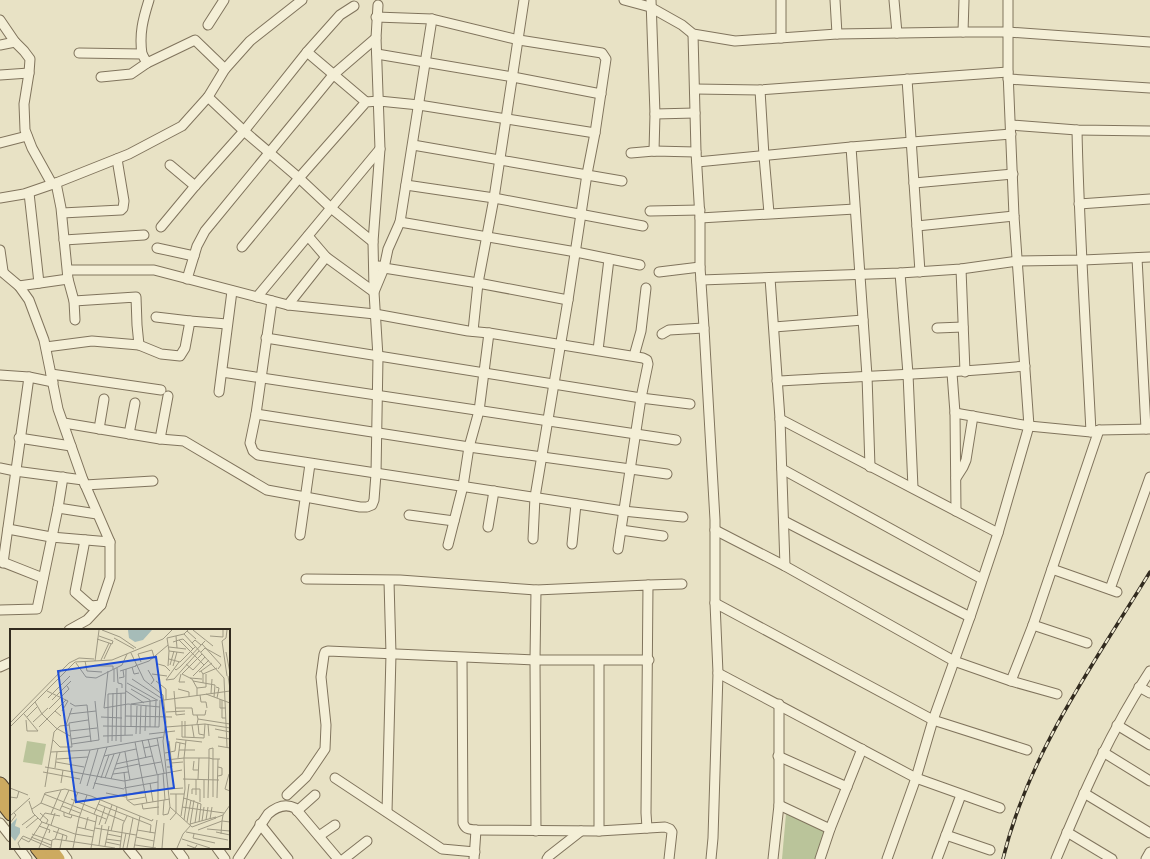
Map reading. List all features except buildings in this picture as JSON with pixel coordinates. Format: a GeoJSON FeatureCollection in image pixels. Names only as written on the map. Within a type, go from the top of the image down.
{"type":"FeatureCollection","features":[{"type":"Feature","properties":{"kind":"highway"},"geometry":{"type":"LineString","coordinates":[[0,784],[10,797]]}},
{"type":"Feature","properties":{"kind":"highway"},"geometry":{"type":"LineString","coordinates":[[0,800],[10,813]]}},
{"type":"Feature","properties":{"kind":"highway"},"geometry":{"type":"LineString","coordinates":[[38,849],[46,859]]}},
{"type":"Feature","properties":{"kind":"highway"},"geometry":{"type":"LineString","coordinates":[[51,849],[58,859]]}},
{"type":"Feature","properties":{"kind":"street"},"geometry":{"type":"LineString","coordinates":[[147,63],[142,54],[140,40],[141,28],[149,0]]}},
{"type":"Feature","properties":{"kind":"street"},"geometry":{"type":"LineString","coordinates":[[0,198],[29,193],[54,184],[129,154],[182,126],[208,97],[225,69],[250,41],[302,0]]}},
{"type":"Feature","properties":{"kind":"street"},"geometry":{"type":"LineString","coordinates":[[473,331],[478,283],[494,198],[524,0]]}},
{"type":"Feature","properties":{"kind":"street"},"geometry":{"type":"LineString","coordinates":[[624,0],[650,4],[693,34],[735,41],[837,34],[1008,32],[1150,42]]}},
{"type":"Feature","properties":{"kind":"street"},"geometry":{"type":"LineString","coordinates":[[781,0],[781,38]]}},
{"type":"Feature","properties":{"kind":"street"},"geometry":{"type":"LineString","coordinates":[[835,0],[837,34]]}},
{"type":"Feature","properties":{"kind":"street"},"geometry":{"type":"LineString","coordinates":[[894,0],[897,33]]}},
{"type":"Feature","properties":{"kind":"street"},"geometry":{"type":"LineString","coordinates":[[964,0],[964,32]]}},
{"type":"Feature","properties":{"kind":"street"},"geometry":{"type":"LineString","coordinates":[[888,859],[916,778],[933,720],[998,533],[1029,426],[1014,216],[1008,76],[1008,0]]}},
{"type":"Feature","properties":{"kind":"street"},"geometry":{"type":"LineString","coordinates":[[208,25],[220,1]]}},
{"type":"Feature","properties":{"kind":"street"},"geometry":{"type":"LineString","coordinates":[[650,4],[655,114],[654,151]]}},
{"type":"Feature","properties":{"kind":"street"},"geometry":{"type":"LineString","coordinates":[[64,423],[160,439],[184,441],[268,490],[367,507],[372,505],[374,500],[376,474],[378,395],[378,357],[373,242],[380,149],[376,38],[376,17],[378,5]]}},
{"type":"Feature","properties":{"kind":"street"},"geometry":{"type":"LineString","coordinates":[[161,227],[194,186],[244,131],[307,52],[340,15],[354,6]]}},
{"type":"Feature","properties":{"kind":"street"},"geometry":{"type":"LineString","coordinates":[[376,17],[432,19],[518,40],[602,52],[606,59],[576,252],[535,497],[533,539]]}},
{"type":"Feature","properties":{"kind":"street"},"geometry":{"type":"LineString","coordinates":[[374,292],[384,268],[388,249],[400,222],[432,19]]}},
{"type":"Feature","properties":{"kind":"street"},"geometry":{"type":"LineString","coordinates":[[0,20],[15,42],[30,59],[24,104],[24,130],[54,184],[62,213],[68,275],[74,301],[76,320]]}},
{"type":"Feature","properties":{"kind":"street"},"geometry":{"type":"LineString","coordinates":[[693,34],[696,152],[700,214],[700,267],[715,530],[715,602],[718,673],[713,838],[711,859]]}},
{"type":"Feature","properties":{"kind":"street"},"geometry":{"type":"LineString","coordinates":[[187,280],[197,246],[205,231],[333,75],[376,38]]}},
{"type":"Feature","properties":{"kind":"street"},"geometry":{"type":"LineString","coordinates":[[100,77],[131,74],[147,63],[195,40],[225,69]]}},
{"type":"Feature","properties":{"kind":"street"},"geometry":{"type":"LineString","coordinates":[[0,44],[15,42]]}},
{"type":"Feature","properties":{"kind":"street"},"geometry":{"type":"LineString","coordinates":[[307,52],[366,102]]}},
{"type":"Feature","properties":{"kind":"street"},"geometry":{"type":"LineString","coordinates":[[79,53],[142,54]]}},
{"type":"Feature","properties":{"kind":"street"},"geometry":{"type":"LineString","coordinates":[[377,54],[513,77],[601,94]]}},
{"type":"Feature","properties":{"kind":"street"},"geometry":{"type":"LineString","coordinates":[[0,75],[29,73]]}},
{"type":"Feature","properties":{"kind":"street"},"geometry":{"type":"LineString","coordinates":[[695,89],[760,90],[907,79],[1008,76],[1150,88]]}},
{"type":"Feature","properties":{"kind":"street"},"geometry":{"type":"LineString","coordinates":[[907,79],[920,272]]}},
{"type":"Feature","properties":{"kind":"street"},"geometry":{"type":"LineString","coordinates":[[760,90],[769,213]]}},
{"type":"Feature","properties":{"kind":"street"},"geometry":{"type":"LineString","coordinates":[[208,97],[331,208],[373,242]]}},
{"type":"Feature","properties":{"kind":"street"},"geometry":{"type":"LineString","coordinates":[[242,247],[299,178],[366,102],[379,100],[419,105],[506,118],[595,134]]}},
{"type":"Feature","properties":{"kind":"street"},"geometry":{"type":"LineString","coordinates":[[655,114],[696,113]]}},
{"type":"Feature","properties":{"kind":"street"},"geometry":{"type":"LineString","coordinates":[[697,162],[912,142],[1011,129],[1150,132]]}},
{"type":"Feature","properties":{"kind":"street"},"geometry":{"type":"LineString","coordinates":[[1011,681],[1033,625],[1052,569],[1095,431],[1079,204],[1077,130]]}},
{"type":"Feature","properties":{"kind":"street"},"geometry":{"type":"LineString","coordinates":[[0,143],[27,136]]}},
{"type":"Feature","properties":{"kind":"street"},"geometry":{"type":"LineString","coordinates":[[413,145],[622,181]]}},
{"type":"Feature","properties":{"kind":"street"},"geometry":{"type":"LineString","coordinates":[[851,147],[861,274],[862,320],[867,376],[870,467]]}},
{"type":"Feature","properties":{"kind":"street"},"geometry":{"type":"LineString","coordinates":[[257,297],[380,149]]}},
{"type":"Feature","properties":{"kind":"street"},"geometry":{"type":"LineString","coordinates":[[631,153],[654,151],[696,152]]}},
{"type":"Feature","properties":{"kind":"street"},"geometry":{"type":"LineString","coordinates":[[62,213],[121,210],[123,208],[124,201],[117,159]]}},
{"type":"Feature","properties":{"kind":"street"},"geometry":{"type":"LineString","coordinates":[[170,166],[194,186]]}},
{"type":"Feature","properties":{"kind":"street"},"geometry":{"type":"LineString","coordinates":[[914,183],[1013,174]]}},
{"type":"Feature","properties":{"kind":"street"},"geometry":{"type":"LineString","coordinates":[[406,185],[494,198],[581,216],[643,226]]}},
{"type":"Feature","properties":{"kind":"street"},"geometry":{"type":"LineString","coordinates":[[29,193],[39,283]]}},
{"type":"Feature","properties":{"kind":"street"},"geometry":{"type":"LineString","coordinates":[[1079,204],[1150,199]]}},
{"type":"Feature","properties":{"kind":"street"},"geometry":{"type":"LineString","coordinates":[[650,211],[700,214],[769,213],[855,209]]}},
{"type":"Feature","properties":{"kind":"street"},"geometry":{"type":"LineString","coordinates":[[916,226],[1014,216]]}},
{"type":"Feature","properties":{"kind":"street"},"geometry":{"type":"LineString","coordinates":[[400,222],[576,252],[640,265]]}},
{"type":"Feature","properties":{"kind":"street"},"geometry":{"type":"LineString","coordinates":[[64,240],[144,235]]}},
{"type":"Feature","properties":{"kind":"street"},"geometry":{"type":"LineString","coordinates":[[308,236],[326,257],[374,292]]}},
{"type":"Feature","properties":{"kind":"street"},"geometry":{"type":"LineString","coordinates":[[157,248],[194,256]]}},
{"type":"Feature","properties":{"kind":"street"},"geometry":{"type":"LineString","coordinates":[[0,250],[2,270],[19,286],[29,300],[46,347],[58,409],[84,483],[110,542],[110,578],[101,605],[87,620],[71,629]]}},
{"type":"Feature","properties":{"kind":"street"},"geometry":{"type":"LineString","coordinates":[[288,305],[326,257]]}},
{"type":"Feature","properties":{"kind":"street"},"geometry":{"type":"LineString","coordinates":[[701,280],[920,272],[961,269],[1018,261],[1150,257]]}},
{"type":"Feature","properties":{"kind":"street"},"geometry":{"type":"LineString","coordinates":[[954,412],[1029,426],[1095,431],[1148,429],[1136,258]]}},
{"type":"Feature","properties":{"kind":"street"},"geometry":{"type":"LineString","coordinates":[[598,350],[609,259]]}},
{"type":"Feature","properties":{"kind":"street"},"geometry":{"type":"LineString","coordinates":[[373,263],[384,268],[478,283],[568,300]]}},
{"type":"Feature","properties":{"kind":"street"},"geometry":{"type":"LineString","coordinates":[[659,272],[700,267]]}},
{"type":"Feature","properties":{"kind":"street"},"geometry":{"type":"LineString","coordinates":[[961,269],[965,372]]}},
{"type":"Feature","properties":{"kind":"street"},"geometry":{"type":"LineString","coordinates":[[19,286],[39,283],[68,275],[154,270],[187,280],[288,305],[375,314],[643,358],[647,360],[648,364],[635,434],[618,549]]}},
{"type":"Feature","properties":{"kind":"street"},"geometry":{"type":"LineString","coordinates":[[900,273],[908,374],[912,488]]}},
{"type":"Feature","properties":{"kind":"street"},"geometry":{"type":"LineString","coordinates":[[770,278],[780,419],[785,566]]}},
{"type":"Feature","properties":{"kind":"street"},"geometry":{"type":"LineString","coordinates":[[634,356],[641,331],[646,288]]}},
{"type":"Feature","properties":{"kind":"street"},"geometry":{"type":"LineString","coordinates":[[219,392],[232,291]]}},
{"type":"Feature","properties":{"kind":"street"},"geometry":{"type":"LineString","coordinates":[[74,301],[136,297],[139,345]]}},
{"type":"Feature","properties":{"kind":"street"},"geometry":{"type":"LineString","coordinates":[[272,301],[256,414],[250,443],[252,451],[258,455],[623,511],[683,517]]}},
{"type":"Feature","properties":{"kind":"street"},"geometry":{"type":"LineString","coordinates":[[156,317],[227,324]]}},
{"type":"Feature","properties":{"kind":"street"},"geometry":{"type":"LineString","coordinates":[[774,327],[862,320]]}},
{"type":"Feature","properties":{"kind":"street"},"geometry":{"type":"LineString","coordinates":[[46,347],[92,341],[139,345],[161,354],[180,356],[185,348],[190,321]]}},
{"type":"Feature","properties":{"kind":"street"},"geometry":{"type":"LineString","coordinates":[[937,328],[963,326]]}},
{"type":"Feature","properties":{"kind":"street"},"geometry":{"type":"LineString","coordinates":[[662,334],[669,330],[704,328]]}},
{"type":"Feature","properties":{"kind":"street"},"geometry":{"type":"LineString","coordinates":[[448,545],[463,486],[469,447],[479,411],[489,333]]}},
{"type":"Feature","properties":{"kind":"street"},"geometry":{"type":"LineString","coordinates":[[266,338],[641,398],[690,404]]}},
{"type":"Feature","properties":{"kind":"street"},"geometry":{"type":"LineString","coordinates":[[777,382],[867,376],[952,373],[1025,366]]}},
{"type":"Feature","properties":{"kind":"street"},"geometry":{"type":"LineString","coordinates":[[222,372],[676,440]]}},
{"type":"Feature","properties":{"kind":"street"},"geometry":{"type":"LineString","coordinates":[[952,373],[956,511]]}},
{"type":"Feature","properties":{"kind":"street"},"geometry":{"type":"LineString","coordinates":[[0,375],[52,378],[160,390]]}},
{"type":"Feature","properties":{"kind":"street"},"geometry":{"type":"LineString","coordinates":[[29,377],[2,562],[43,578]]}},
{"type":"Feature","properties":{"kind":"street"},"geometry":{"type":"LineString","coordinates":[[160,439],[168,396]]}},
{"type":"Feature","properties":{"kind":"street"},"geometry":{"type":"LineString","coordinates":[[99,429],[104,399]]}},
{"type":"Feature","properties":{"kind":"street"},"geometry":{"type":"LineString","coordinates":[[129,434],[135,403]]}},
{"type":"Feature","properties":{"kind":"street"},"geometry":{"type":"LineString","coordinates":[[256,414],[469,447],[667,474]]}},
{"type":"Feature","properties":{"kind":"street"},"geometry":{"type":"LineString","coordinates":[[956,478],[964,467],[966,460],[973,416]]}},
{"type":"Feature","properties":{"kind":"street"},"geometry":{"type":"LineString","coordinates":[[780,419],[998,533]]}},
{"type":"Feature","properties":{"kind":"street"},"geometry":{"type":"LineString","coordinates":[[19,438],[71,446]]}},
{"type":"Feature","properties":{"kind":"street"},"geometry":{"type":"LineString","coordinates":[[300,535],[310,464]]}},
{"type":"Feature","properties":{"kind":"street"},"geometry":{"type":"LineString","coordinates":[[0,468],[63,477],[84,483],[153,481]]}},
{"type":"Feature","properties":{"kind":"street"},"geometry":{"type":"LineString","coordinates":[[782,469],[982,578]]}},
{"type":"Feature","properties":{"kind":"street"},"geometry":{"type":"LineString","coordinates":[[0,610],[37,610],[63,477]]}},
{"type":"Feature","properties":{"kind":"street"},"geometry":{"type":"LineString","coordinates":[[1052,569],[1114,590],[1150,478]]}},
{"type":"Feature","properties":{"kind":"street"},"geometry":{"type":"LineString","coordinates":[[488,527],[494,491]]}},
{"type":"Feature","properties":{"kind":"street"},"geometry":{"type":"LineString","coordinates":[[572,544],[576,504]]}},
{"type":"Feature","properties":{"kind":"street"},"geometry":{"type":"LineString","coordinates":[[58,508],[97,514]]}},
{"type":"Feature","properties":{"kind":"street"},"geometry":{"type":"LineString","coordinates":[[409,515],[454,521]]}},
{"type":"Feature","properties":{"kind":"street"},"geometry":{"type":"LineString","coordinates":[[784,521],[970,617]]}},
{"type":"Feature","properties":{"kind":"street"},"geometry":{"type":"LineString","coordinates":[[8,529],[51,537],[110,542]]}},
{"type":"Feature","properties":{"kind":"street"},"geometry":{"type":"LineString","coordinates":[[621,530],[663,536]]}},
{"type":"Feature","properties":{"kind":"street"},"geometry":{"type":"LineString","coordinates":[[715,530],[785,566],[954,661],[1011,681],[1057,694]]}},
{"type":"Feature","properties":{"kind":"street"},"geometry":{"type":"LineString","coordinates":[[85,540],[75,592],[91,606],[101,605]]}},
{"type":"Feature","properties":{"kind":"street"},"geometry":{"type":"LineString","coordinates":[[306,579],[389,580],[536,590],[682,584]]}},
{"type":"Feature","properties":{"kind":"street"},"geometry":{"type":"LineString","coordinates":[[387,812],[391,654],[389,580]]}},
{"type":"Feature","properties":{"kind":"street"},"geometry":{"type":"LineString","coordinates":[[647,828],[649,660],[648,585]]}},
{"type":"Feature","properties":{"kind":"street"},"geometry":{"type":"LineString","coordinates":[[536,590],[536,831]]}},
{"type":"Feature","properties":{"kind":"street"},"geometry":{"type":"LineString","coordinates":[[715,602],[933,720],[1027,750]]}},
{"type":"Feature","properties":{"kind":"street"},"geometry":{"type":"LineString","coordinates":[[1033,625],[1087,643]]}},
{"type":"Feature","properties":{"kind":"street"},"geometry":{"type":"LineString","coordinates":[[288,795],[306,777],[325,749],[326,725],[321,677],[325,652],[535,660],[649,660]]}},
{"type":"Feature","properties":{"kind":"street"},"geometry":{"type":"LineString","coordinates":[[462,658],[463,823],[465,827],[476,830],[536,831],[599,831],[665,827],[670,829],[672,832],[668,859]]}},
{"type":"Feature","properties":{"kind":"street"},"geometry":{"type":"LineString","coordinates":[[599,661],[599,831]]}},
{"type":"Feature","properties":{"kind":"street"},"geometry":{"type":"LineString","coordinates":[[0,668],[10,663]]}},
{"type":"Feature","properties":{"kind":"street"},"geometry":{"type":"LineString","coordinates":[[1056,859],[1103,752],[1117,725],[1150,670]]}},
{"type":"Feature","properties":{"kind":"street"},"geometry":{"type":"LineString","coordinates":[[718,673],[916,778],[1000,808]]}},
{"type":"Feature","properties":{"kind":"street"},"geometry":{"type":"LineString","coordinates":[[1139,687],[1150,693]]}},
{"type":"Feature","properties":{"kind":"street"},"geometry":{"type":"LineString","coordinates":[[773,859],[778,805],[779,704]]}},
{"type":"Feature","properties":{"kind":"street"},"geometry":{"type":"LineString","coordinates":[[1117,725],[1150,745]]}},
{"type":"Feature","properties":{"kind":"street"},"geometry":{"type":"LineString","coordinates":[[820,859],[830,829],[862,749]]}},
{"type":"Feature","properties":{"kind":"street"},"geometry":{"type":"LineString","coordinates":[[1103,752],[1150,781]]}},
{"type":"Feature","properties":{"kind":"street"},"geometry":{"type":"LineString","coordinates":[[778,756],[847,787]]}},
{"type":"Feature","properties":{"kind":"street"},"geometry":{"type":"LineString","coordinates":[[0,775],[10,787]]}},
{"type":"Feature","properties":{"kind":"street"},"geometry":{"type":"LineString","coordinates":[[335,778],[442,849],[474,856],[476,830]]}},
{"type":"Feature","properties":{"kind":"street"},"geometry":{"type":"LineString","coordinates":[[1084,793],[1150,833]]}},
{"type":"Feature","properties":{"kind":"street"},"geometry":{"type":"LineString","coordinates":[[297,811],[315,795]]}},
{"type":"Feature","properties":{"kind":"street"},"geometry":{"type":"LineString","coordinates":[[937,859],[961,795]]}},
{"type":"Feature","properties":{"kind":"street"},"geometry":{"type":"LineString","coordinates":[[238,859],[260,824],[272,810],[289,805],[297,811],[338,859]]}},
{"type":"Feature","properties":{"kind":"street"},"geometry":{"type":"LineString","coordinates":[[778,805],[830,829]]}},
{"type":"Feature","properties":{"kind":"street"},"geometry":{"type":"LineString","coordinates":[[0,823],[10,836]]}},
{"type":"Feature","properties":{"kind":"street"},"geometry":{"type":"LineString","coordinates":[[260,824],[288,859]]}},
{"type":"Feature","properties":{"kind":"street"},"geometry":{"type":"LineString","coordinates":[[319,836],[335,825]]}},
{"type":"Feature","properties":{"kind":"street"},"geometry":{"type":"LineString","coordinates":[[547,859],[581,831]]}},
{"type":"Feature","properties":{"kind":"street"},"geometry":{"type":"LineString","coordinates":[[1067,832],[1112,859]]}},
{"type":"Feature","properties":{"kind":"street"},"geometry":{"type":"LineString","coordinates":[[946,835],[990,850]]}},
{"type":"Feature","properties":{"kind":"street"},"geometry":{"type":"LineString","coordinates":[[344,859],[367,841]]}},
{"type":"Feature","properties":{"kind":"street"},"geometry":{"type":"LineString","coordinates":[[21,849],[27,859]]}},
{"type":"Feature","properties":{"kind":"street"},"geometry":{"type":"LineString","coordinates":[[60,849],[67,859]]}},
{"type":"Feature","properties":{"kind":"street"},"geometry":{"type":"LineString","coordinates":[[129,849],[136,859]]}},
{"type":"Feature","properties":{"kind":"street"},"geometry":{"type":"LineString","coordinates":[[177,849],[184,859]]}},
{"type":"Feature","properties":{"kind":"street"},"geometry":{"type":"LineString","coordinates":[[218,849],[225,859]]}},
{"type":"Feature","properties":{"kind":"street"},"geometry":{"type":"LineString","coordinates":[[1146,859],[1150,852]]}},
{"type":"Feature","properties":{"kind":"green space"},"geometry":{"type":"Polygon","coordinates":[[[786,814],[831,832],[822,859],[782,859],[786,814]]]}},
{"type":"Feature","properties":{"kind":"railway"},"geometry":{"type":"LineString","coordinates":[[1003,859],[1014,820],[1046,746],[1065,710],[1150,572]]}}]}
